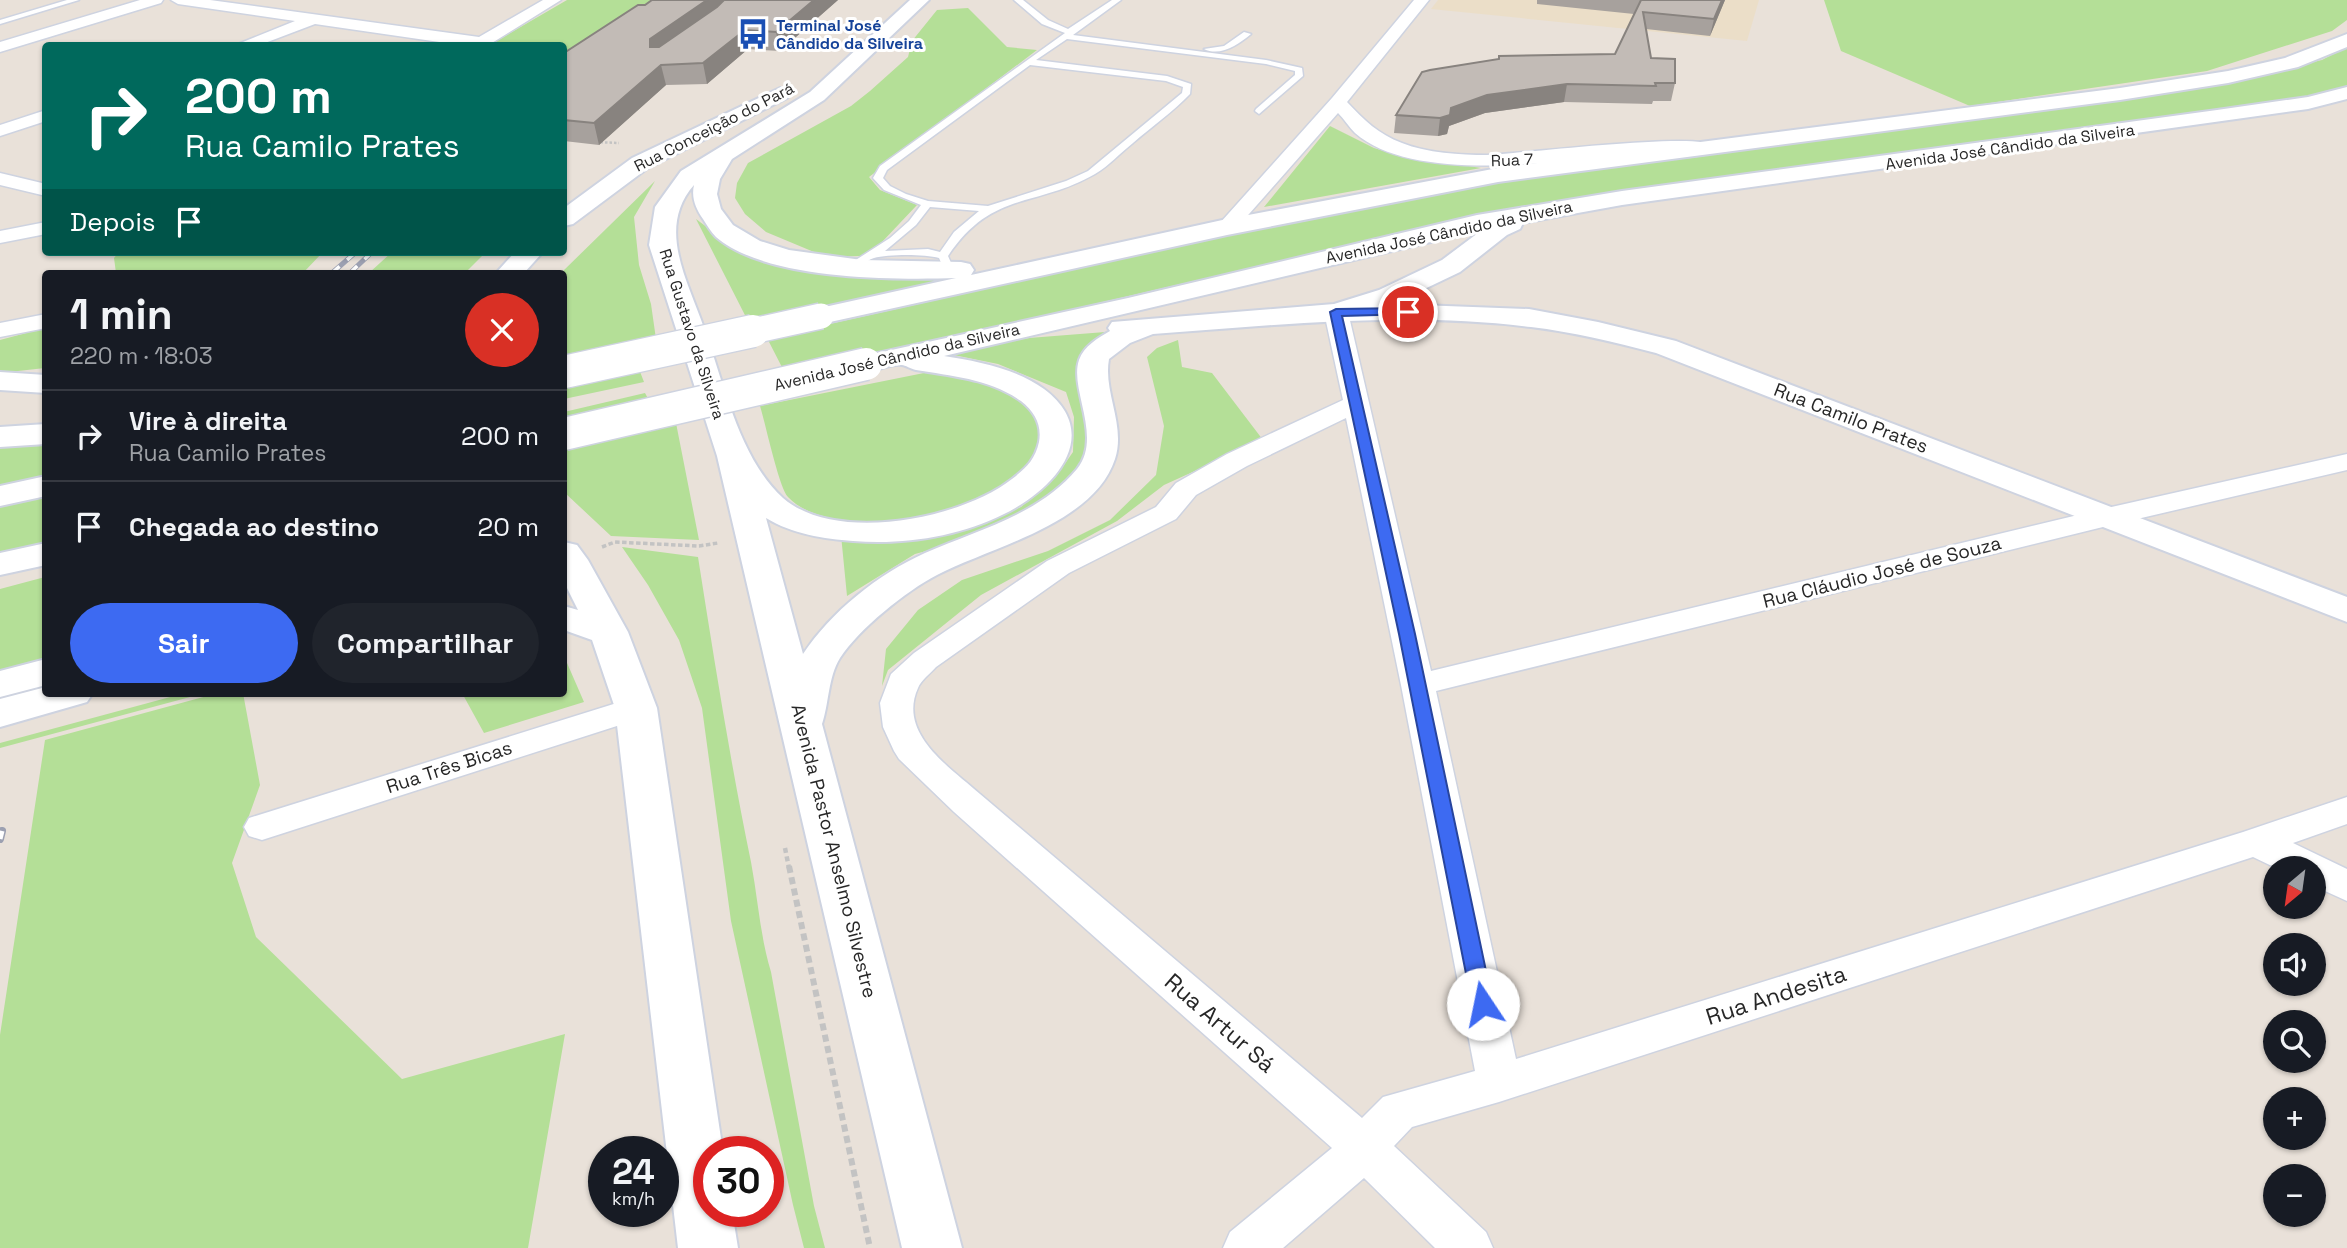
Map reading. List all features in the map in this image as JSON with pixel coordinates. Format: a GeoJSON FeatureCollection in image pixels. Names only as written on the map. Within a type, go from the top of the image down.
{"type":"FeatureCollection","features":[{"type":"Feature","properties":{"kind":"main road","name":"Rua Gustavo da Silveira"},"geometry":{"type":"LineString","coordinates":[[733,456],[662,245],[662,218],[672,194],[689,176],[817,96],[920,0]]}},
{"type":"Feature","properties":{"kind":"main road","name":"Rua Conceição do Pará"},"geometry":{"type":"LineString","coordinates":[[567,217],[640,163],[800,82],[869,20]]}},
{"type":"Feature","properties":{"kind":"main road","name":"Avenida José Cândido da Silveira"},"geometry":{"type":"LineString","coordinates":[[567,371],[1227,227],[1498,175],[1705,146],[2094,98],[2214,79],[2291,63],[2347,40]]}},
{"type":"Feature","properties":{"kind":"main road","name":"Avenida José Cândido da Silveira"},"geometry":{"type":"LineString","coordinates":[[567,433],[1128,306],[1338,254],[1538,212],[1622,198],[2217,117],[2308,103],[2347,93]]}},
{"type":"Feature","properties":{"kind":"main road"},"geometry":{"type":"LineString","coordinates":[[726,151],[705,189],[706,201],[715,223],[726,233],[770,253],[823,265],[863,261],[1047,267]]}},
{"type":"Feature","properties":{"kind":"main road"},"geometry":{"type":"LineString","coordinates":[[984,338],[1336,312],[1389,296],[1451,266],[1498,230],[1538,212]]}},
{"type":"Feature","properties":{"kind":"main road"},"geometry":{"type":"LineString","coordinates":[[512,270],[526,256]]}},
{"type":"Feature","properties":{"kind":"main road"},"geometry":{"type":"LineString","coordinates":[[1451,266],[1460,286],[1481,304],[1530,318]]}},
{"type":"Feature","properties":{"kind":"main road","name":"Rua Camilo Prates"},"geometry":{"type":"LineString","coordinates":[[1336,312],[1458,313],[1530,318],[1598,329],[1666,347],[2347,610]]}},
{"type":"Feature","properties":{"kind":"main road"},"geometry":{"type":"LineString","coordinates":[[802,724],[821,657],[861,613],[890,587],[933,563],[1028,524],[1076,493],[1096,467],[1102,449],[1100,409],[1091,369],[1093,357],[1116,337],[1148,326]]}},
{"type":"Feature","properties":{"kind":"main road"},"geometry":{"type":"LineString","coordinates":[[733,456],[771,505],[797,521],[859,531],[907,530],[949,523],[976,514],[998,505],[1024,488],[1045,468],[1053,455],[1056,442],[1054,421],[1042,402],[1022,387],[960,367],[878,361]]}},
{"type":"Feature","properties":{"kind":"main road"},"geometry":{"type":"LineString","coordinates":[[0,381],[42,384]]}},
{"type":"Feature","properties":{"kind":"main road"},"geometry":{"type":"LineString","coordinates":[[0,414],[42,412]]}},
{"type":"Feature","properties":{"kind":"main road"},"geometry":{"type":"LineString","coordinates":[[0,437],[42,434]]}},
{"type":"Feature","properties":{"kind":"main road","name":"Avenida Pastor Anselmo Silvestre"},"geometry":{"type":"LineString","coordinates":[[733,456],[932,1248]]}},
{"type":"Feature","properties":{"kind":"main road"},"geometry":{"type":"LineString","coordinates":[[0,496],[42,487]]}},
{"type":"Feature","properties":{"kind":"main road"},"geometry":{"type":"LineString","coordinates":[[0,564],[42,555]]}},
{"type":"Feature","properties":{"kind":"main road"},"geometry":{"type":"LineString","coordinates":[[567,557],[609,632],[636,708],[708,1248]]}},
{"type":"Feature","properties":{"kind":"main road"},"geometry":{"type":"LineString","coordinates":[[567,619],[609,632]]}},
{"type":"Feature","properties":{"kind":"main road"},"geometry":{"type":"LineString","coordinates":[[0,684],[42,673]]}},
{"type":"Feature","properties":{"kind":"main road"},"geometry":{"type":"LineString","coordinates":[[0,713],[58,697]]}},
{"type":"Feature","properties":{"kind":"street"},"geometry":{"type":"LineString","coordinates":[[0,47],[156,0]]}},
{"type":"Feature","properties":{"kind":"street"},"geometry":{"type":"LineString","coordinates":[[178,0],[464,42]]}},
{"type":"Feature","properties":{"kind":"street"},"geometry":{"type":"LineString","coordinates":[[481,42],[554,0]]}},
{"type":"Feature","properties":{"kind":"street"},"geometry":{"type":"LineString","coordinates":[[1227,227],[1338,102],[1422,0]]}},
{"type":"Feature","properties":{"kind":"street"},"geometry":{"type":"LineString","coordinates":[[252,42],[313,20]]}},
{"type":"Feature","properties":{"kind":"street","name":"Rua 7"},"geometry":{"type":"LineString","coordinates":[[1338,102],[1356,127],[1380,141],[1408,150],[1468,160],[1534,160],[1658,146],[1705,146]]}},
{"type":"Feature","properties":{"kind":"street"},"geometry":{"type":"LineString","coordinates":[[0,131],[42,116]]}},
{"type":"Feature","properties":{"kind":"street"},"geometry":{"type":"LineString","coordinates":[[1319,122],[1356,127]]}},
{"type":"Feature","properties":{"kind":"street"},"geometry":{"type":"LineString","coordinates":[[0,179],[42,189]]}},
{"type":"Feature","properties":{"kind":"street"},"geometry":{"type":"LineString","coordinates":[[0,237],[42,229]]}},
{"type":"Feature","properties":{"kind":"street"},"geometry":{"type":"LineString","coordinates":[[1336,312],[1418,685],[1499,1083]]}},
{"type":"Feature","properties":{"kind":"street"},"geometry":{"type":"LineString","coordinates":[[0,330],[42,322]]}},
{"type":"Feature","properties":{"kind":"street","name":"Rua Artur Sá"},"geometry":{"type":"LineString","coordinates":[[1358,403],[1237,460],[1186,489],[1166,513],[1058,567],[925,660],[903,682],[897,703],[900,727],[911,751],[967,803],[1365,1149],[1469,1248]]}},
{"type":"Feature","properties":{"kind":"street","name":"Rua Cláudio José de Souza"},"geometry":{"type":"LineString","coordinates":[[1418,685],[2107,517],[2347,462]]}},
{"type":"Feature","properties":{"kind":"street","name":"Rua Três Bicas"},"geometry":{"type":"LineString","coordinates":[[262,827],[636,708]]}},
{"type":"Feature","properties":{"kind":"street","name":"Rua Andesita"},"geometry":{"type":"LineString","coordinates":[[1247,1248],[1365,1149],[1386,1121],[1399,1111],[1499,1083],[2256,842],[2347,810]]}},
{"type":"Feature","properties":{"kind":"street"},"geometry":{"type":"LineString","coordinates":[[2256,842],[2285,856]]}},
{"type":"Feature","properties":{"kind":"street"},"geometry":{"type":"LineString","coordinates":[[2326,876],[2347,886]]}},
{"type":"Feature","properties":{"kind":"lane"},"geometry":{"type":"LineString","coordinates":[[0,22],[75,0]]}},
{"type":"Feature","properties":{"kind":"lane"},"geometry":{"type":"LineString","coordinates":[[1018,0],[1045,22],[1066,34],[1266,62],[1299,70],[1299,76],[1259,111]]}},
{"type":"Feature","properties":{"kind":"lane"},"geometry":{"type":"LineString","coordinates":[[986,209],[927,204],[887,188],[878,178],[883,168],[1066,34],[1117,0]]}},
{"type":"Feature","properties":{"kind":"lane"},"geometry":{"type":"LineString","coordinates":[[1066,34],[1200,49],[1226,48],[1247,34]]}},
{"type":"Feature","properties":{"kind":"lane"},"geometry":{"type":"LineString","coordinates":[[946,263],[957,232],[974,216],[986,209],[1059,187],[1093,172],[1189,90],[1188,86],[1167,79],[1028,62]]}},
{"type":"Feature","properties":{"kind":"lane"},"geometry":{"type":"LineString","coordinates":[[863,261],[897,237],[927,204]]}},
{"type":"Feature","properties":{"kind":"path"},"geometry":{"type":"LineString","coordinates":[[593,142],[619,143]]}},
{"type":"Feature","properties":{"kind":"path"},"geometry":{"type":"LineString","coordinates":[[567,557],[615,541],[699,546],[753,536]]}},
{"type":"Feature","properties":{"kind":"shaded area"},"geometry":{"type":"Polygon","coordinates":[[[1438,0],[1759,0],[1747,41],[1431,9],[1438,0]]]}},
{"type":"Feature","properties":{"kind":"green space"},"geometry":{"type":"Polygon","coordinates":[[[567,0],[683,0],[567,75],[567,42],[495,42],[567,0]]]}},
{"type":"Feature","properties":{"kind":"green space"},"geometry":{"type":"Polygon","coordinates":[[[1824,0],[2347,0],[2347,20],[2332,31],[2207,71],[1970,106],[1841,51],[1824,0]]]}},
{"type":"Feature","properties":{"kind":"green space"},"geometry":{"type":"Polygon","coordinates":[[[968,8],[1007,47],[1037,50],[869,177],[880,190],[917,205],[882,242],[861,256],[826,257],[766,232],[745,214],[735,198],[737,183],[748,163],[851,106],[870,91],[908,57],[912,41],[937,10],[968,8]]]}},
{"type":"Feature","properties":{"kind":"green space"},"geometry":{"type":"Polygon","coordinates":[[[2347,47],[2347,86],[2298,100],[1459,220],[786,375],[767,338],[1267,226],[1510,179],[1691,158],[2215,84],[2322,60],[2347,47]]]}},
{"type":"Feature","properties":{"kind":"green space"},"geometry":{"type":"Polygon","coordinates":[[[1330,126],[1374,148],[1398,155],[1481,168],[1264,207],[1330,126]]]}},
{"type":"Feature","properties":{"kind":"green space"},"geometry":{"type":"Polygon","coordinates":[[[655,181],[634,217],[639,265],[651,304],[657,346],[567,363],[567,270],[564,270],[655,181]]]}},
{"type":"Feature","properties":{"kind":"green space"},"geometry":{"type":"Polygon","coordinates":[[[696,219],[732,246],[976,278],[750,325],[696,219]]]}},
{"type":"Feature","properties":{"kind":"green space"},"geometry":{"type":"Polygon","coordinates":[[[319,256],[306,270],[116,270],[114,258],[319,256]]]}},
{"type":"Feature","properties":{"kind":"green space"},"geometry":{"type":"Polygon","coordinates":[[[388,256],[482,256],[468,270],[372,270],[388,256]]]}},
{"type":"Feature","properties":{"kind":"green space"},"geometry":{"type":"Polygon","coordinates":[[[42,329],[42,368],[0,373],[0,340],[42,329]]]}},
{"type":"Feature","properties":{"kind":"green space"},"geometry":{"type":"Polygon","coordinates":[[[1118,331],[1112,334],[1084,461],[1045,508],[949,545],[915,554],[847,596],[841,535],[981,524],[1021,507],[1057,475],[1073,452],[1074,417],[1066,392],[998,364],[944,353],[1029,338],[1118,331]]]}},
{"type":"Feature","properties":{"kind":"green space"},"geometry":{"type":"Polygon","coordinates":[[[1178,340],[1182,367],[1212,373],[1263,440],[1164,485],[1117,521],[981,595],[888,670],[882,686],[886,649],[918,610],[962,580],[1048,551],[1110,520],[1156,475],[1164,426],[1147,357],[1157,348],[1178,340]]]}},
{"type":"Feature","properties":{"kind":"green space"},"geometry":{"type":"Polygon","coordinates":[[[639,369],[644,382],[567,398],[567,384],[639,369]]]}},
{"type":"Feature","properties":{"kind":"green space"},"geometry":{"type":"Polygon","coordinates":[[[924,373],[957,376],[993,384],[1024,401],[1034,413],[1039,429],[1038,449],[1034,460],[1015,479],[987,495],[952,508],[915,517],[877,521],[841,520],[811,512],[788,497],[760,406],[924,373]]]}},
{"type":"Feature","properties":{"kind":"green space"},"geometry":{"type":"Polygon","coordinates":[[[645,393],[653,408],[567,428],[567,411],[645,393]]]}},
{"type":"Feature","properties":{"kind":"green space"},"geometry":{"type":"Polygon","coordinates":[[[676,423],[699,540],[611,536],[567,495],[567,449],[676,423]]]}},
{"type":"Feature","properties":{"kind":"green space"},"geometry":{"type":"Polygon","coordinates":[[[0,446],[42,446],[42,479],[0,488],[0,446]]]}},
{"type":"Feature","properties":{"kind":"green space"},"geometry":{"type":"Polygon","coordinates":[[[42,497],[42,543],[0,553],[0,507],[42,497]]]}},
{"type":"Feature","properties":{"kind":"green space"},"geometry":{"type":"Polygon","coordinates":[[[622,547],[698,557],[762,931],[814,1206],[825,1248],[804,1248],[793,1205],[784,1164],[784,1136],[778,1136],[731,921],[702,708],[679,640],[648,585],[622,547]]]}},
{"type":"Feature","properties":{"kind":"green space"},"geometry":{"type":"Polygon","coordinates":[[[42,578],[42,666],[0,677],[0,589],[42,578]]]}},
{"type":"Feature","properties":{"kind":"green space"},"geometry":{"type":"Polygon","coordinates":[[[567,663],[584,702],[484,733],[464,697],[567,697],[567,663]]]}},
{"type":"Feature","properties":{"kind":"green space"},"geometry":{"type":"Polygon","coordinates":[[[170,697],[190,697],[0,748],[0,743],[170,697]]]}},
{"type":"Feature","properties":{"kind":"green space"},"geometry":{"type":"Polygon","coordinates":[[[203,697],[244,697],[260,785],[232,863],[256,937],[402,1079],[565,1034],[528,1248],[0,1248],[0,1035],[45,740],[203,697]]]}},
{"type":"Feature","properties":{"kind":"building"},"geometry":{"type":"Polygon","coordinates":[[[652,0],[707,0],[650,39],[650,47],[659,47],[724,0],[814,0],[776,32],[745,30],[703,63],[661,65],[594,123],[567,120],[567,51],[638,5],[645,5],[652,0]]]}},
{"type":"Feature","properties":{"kind":"building"},"geometry":{"type":"Polygon","coordinates":[[[1641,0],[1722,0],[1714,19],[1643,12],[1651,58],[1675,59],[1675,83],[1655,83],[1656,86],[1567,84],[1487,95],[1451,108],[1450,115],[1440,118],[1396,115],[1422,72],[1499,59],[1499,56],[1615,54],[1641,0]]]}},
{"type":"Feature","properties":{"kind":"railway"},"geometry":{"type":"LineString","coordinates":[[335,270],[351,256]]}},
{"type":"Feature","properties":{"kind":"railway"},"geometry":{"type":"LineString","coordinates":[[353,270],[368,256]]}},
{"type":"Feature","properties":{"kind":"railway"},"geometry":{"type":"LineString","coordinates":[[0,839],[2,831]]}},
{"type":"Feature","properties":{"kind":"place","name":"Terminal José Cândido da Silveira"},"geometry":{"type":"Point","coordinates":[753,34]}},
{"type":"Feature","properties":{"kind":"route"},"geometry":{"type":"LineString","coordinates":[[1408,312],[1336,312],[1358,403],[1483,1004]]}}]}
